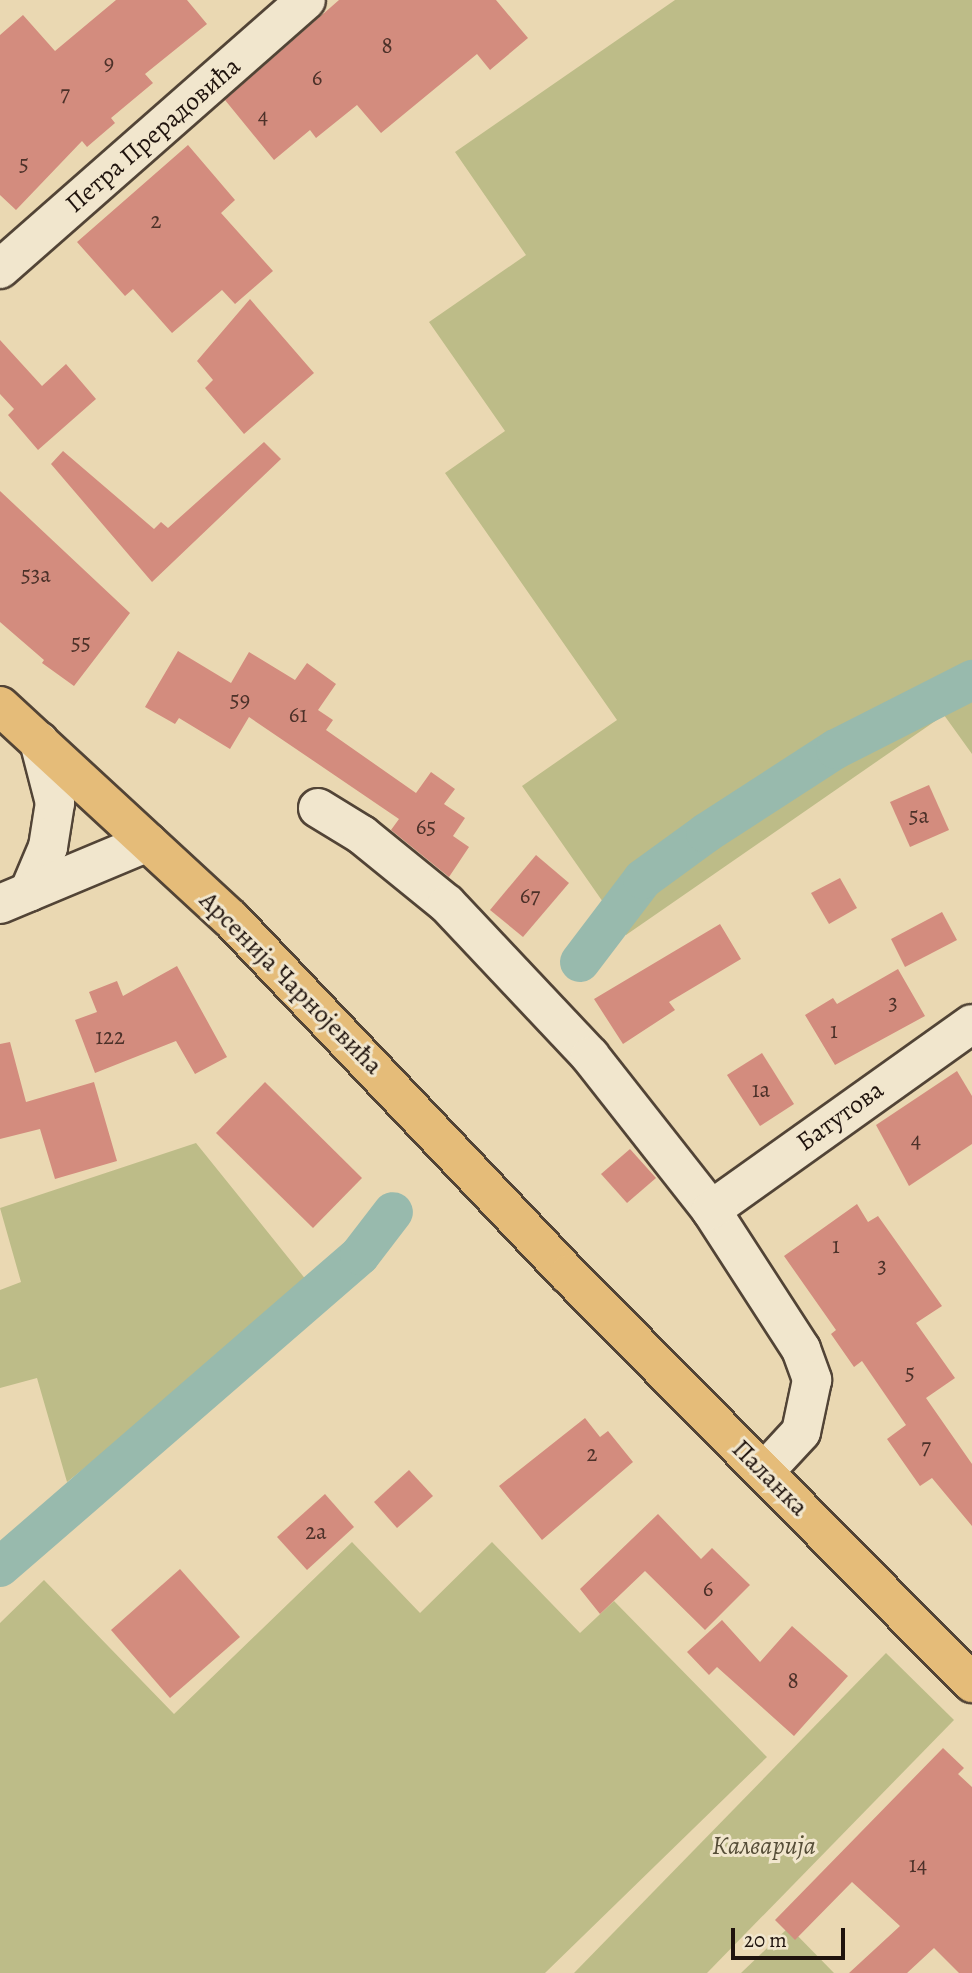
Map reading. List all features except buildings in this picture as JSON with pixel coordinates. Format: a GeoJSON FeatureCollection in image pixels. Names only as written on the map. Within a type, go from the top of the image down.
{"type":"FeatureCollection","features":[{"type":"Feature","properties":{"kind":"main road","name":"Арсенија Чарнојевића"},"geometry":{"type":"LineString","coordinates":[[0,706],[230,919],[568,1274]]}},
{"type":"Feature","properties":{"kind":"main road","name":"Паланка"},"geometry":{"type":"LineString","coordinates":[[568,1274],[972,1683]]}},
{"type":"Feature","properties":{"kind":"street","name":"Петра Прерадовића"},"geometry":{"type":"LineString","coordinates":[[0,270],[306,0]]}},
{"type":"Feature","properties":{"kind":"street"},"geometry":{"type":"LineString","coordinates":[[14,898],[48,847],[55,803],[39,741]]}},
{"type":"Feature","properties":{"kind":"street"},"geometry":{"type":"LineString","coordinates":[[318,808],[362,835],[447,904],[590,1056],[711,1210],[801,1349],[812,1380],[802,1432],[764,1472]]}},
{"type":"Feature","properties":{"kind":"street"},"geometry":{"type":"LineString","coordinates":[[14,898],[148,842]]}},
{"type":"Feature","properties":{"kind":"street","name":"Батутова"},"geometry":{"type":"LineString","coordinates":[[711,1210],[972,1024]]}},
{"type":"Feature","properties":{"kind":"green space"},"geometry":{"type":"Polygon","coordinates":[[[675,0],[972,0],[972,754],[944,715],[626,935],[522,786],[617,720],[445,473],[505,431],[429,322],[526,255],[455,152],[675,0]]]}},
{"type":"Feature","properties":{"kind":"green space"},"geometry":{"type":"Polygon","coordinates":[[[196,1143],[311,1286],[67,1482],[37,1378],[0,1388],[0,1290],[21,1282],[0,1208],[196,1143]]]}},
{"type":"Feature","properties":{"kind":"green space"},"geometry":{"type":"Polygon","coordinates":[[[352,1542],[420,1613],[492,1542],[580,1633],[614,1601],[767,1757],[545,1973],[0,1973],[0,1623],[44,1580],[174,1714],[352,1542]]]}},
{"type":"Feature","properties":{"kind":"green space","name":"Калварија"},"geometry":{"type":"Polygon","coordinates":[[[886,1653],[954,1720],[707,1973],[574,1973],[886,1653]]]}},
{"type":"Feature","properties":{"kind":"green space"},"geometry":{"type":"Polygon","coordinates":[[[789,1927],[834,1973],[741,1973],[789,1927]]]}},
{"type":"Feature","properties":{"kind":"waterway"},"geometry":{"type":"LineString","coordinates":[[580,962],[643,879],[706,833],[836,749],[972,680]]}},
{"type":"Feature","properties":{"kind":"waterway"},"geometry":{"type":"LineString","coordinates":[[0,1567],[360,1255],[393,1212]]}}]}
